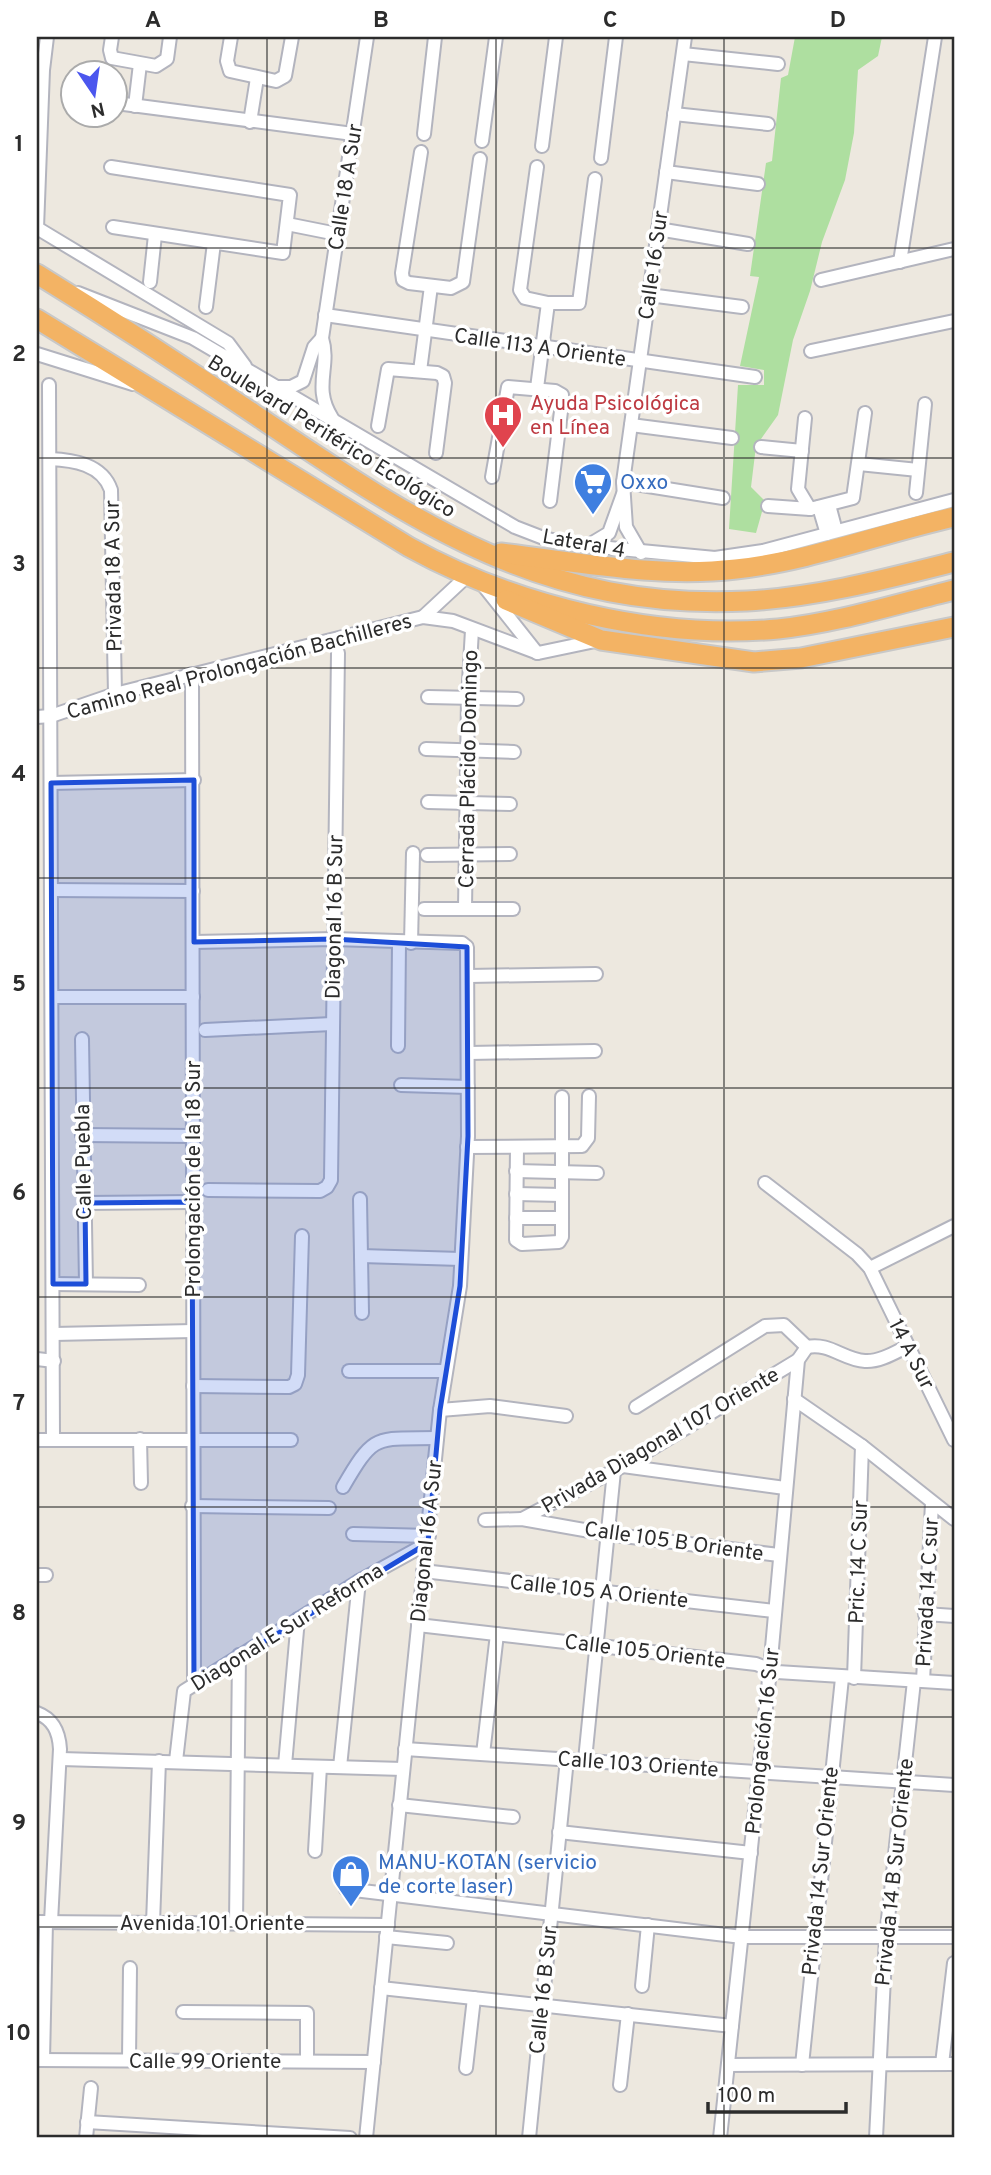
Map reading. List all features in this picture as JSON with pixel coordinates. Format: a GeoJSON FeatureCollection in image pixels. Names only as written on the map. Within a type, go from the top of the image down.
{"type":"FeatureCollection","features":[{"type":"Feature","properties":{"kind":"highway","name":"Boulevard Periférico Ecológico"},"geometry":{"type":"LineString","coordinates":[[37,274],[404,514],[472,549],[536,574],[636,596],[698,601],[747,601],[821,593],[954,562]]}},
{"type":"Feature","properties":{"kind":"highway"},"geometry":{"type":"LineString","coordinates":[[37,319],[409,547],[526,611],[601,640],[754,662],[801,658],[954,627]]}},
{"type":"Feature","properties":{"kind":"highway"},"geometry":{"type":"LineString","coordinates":[[472,549],[662,571],[734,569],[774,563],[951,509]]}},
{"type":"Feature","properties":{"kind":"highway"},"geometry":{"type":"LineString","coordinates":[[473,580],[546,604],[591,614],[708,630],[777,629],[816,623],[954,590]]}},
{"type":"Feature","properties":{"kind":"street"},"geometry":{"type":"LineString","coordinates":[[47,37],[43,70],[37,228],[228,343],[245,367]]}},
{"type":"Feature","properties":{"kind":"street"},"geometry":{"type":"LineString","coordinates":[[112,37],[110,50],[113,58],[156,66],[165,63],[170,37]]}},
{"type":"Feature","properties":{"kind":"street"},"geometry":{"type":"LineString","coordinates":[[231,37],[227,61],[230,71],[276,81],[285,76],[292,37]]}},
{"type":"Feature","properties":{"kind":"street","name":"Calle 18 A Sur"},"geometry":{"type":"LineString","coordinates":[[334,421],[323,404],[321,379],[325,348],[322,338],[368,37]]}},
{"type":"Feature","properties":{"kind":"street"},"geometry":{"type":"LineString","coordinates":[[424,134],[435,37]]}},
{"type":"Feature","properties":{"kind":"street"},"geometry":{"type":"LineString","coordinates":[[482,141],[496,37]]}},
{"type":"Feature","properties":{"kind":"street"},"geometry":{"type":"LineString","coordinates":[[542,146],[556,37]]}},
{"type":"Feature","properties":{"kind":"street"},"geometry":{"type":"LineString","coordinates":[[601,158],[616,37]]}},
{"type":"Feature","properties":{"kind":"street","name":"Calle 16 Sur"},"geometry":{"type":"LineString","coordinates":[[641,553],[620,526],[623,488],[685,37]]}},
{"type":"Feature","properties":{"kind":"street"},"geometry":{"type":"LineString","coordinates":[[900,262],[935,37]]}},
{"type":"Feature","properties":{"kind":"street"},"geometry":{"type":"LineString","coordinates":[[683,54],[778,64]]}},
{"type":"Feature","properties":{"kind":"street"},"geometry":{"type":"LineString","coordinates":[[135,106],[140,64]]}},
{"type":"Feature","properties":{"kind":"street"},"geometry":{"type":"LineString","coordinates":[[250,122],[257,78]]}},
{"type":"Feature","properties":{"kind":"street"},"geometry":{"type":"LineString","coordinates":[[130,105],[353,134]]}},
{"type":"Feature","properties":{"kind":"street"},"geometry":{"type":"LineString","coordinates":[[674,114],[768,124]]}},
{"type":"Feature","properties":{"kind":"street"},"geometry":{"type":"LineString","coordinates":[[421,152],[402,273],[403,280],[409,284],[451,288],[463,282],[480,159]]}},
{"type":"Feature","properties":{"kind":"street"},"geometry":{"type":"LineString","coordinates":[[111,167],[290,195],[283,253],[113,227]]}},
{"type":"Feature","properties":{"kind":"street"},"geometry":{"type":"LineString","coordinates":[[537,167],[520,290],[524,298],[548,303],[579,303],[594,179]]}},
{"type":"Feature","properties":{"kind":"street"},"geometry":{"type":"LineString","coordinates":[[666,172],[758,184]]}},
{"type":"Feature","properties":{"kind":"street"},"geometry":{"type":"LineString","coordinates":[[287,224],[337,234]]}},
{"type":"Feature","properties":{"kind":"street"},"geometry":{"type":"LineString","coordinates":[[658,229],[748,244]]}},
{"type":"Feature","properties":{"kind":"street"},"geometry":{"type":"LineString","coordinates":[[150,282],[155,235]]}},
{"type":"Feature","properties":{"kind":"street"},"geometry":{"type":"LineString","coordinates":[[206,307],[214,243]]}},
{"type":"Feature","properties":{"kind":"street"},"geometry":{"type":"LineString","coordinates":[[821,280],[954,249]]}},
{"type":"Feature","properties":{"kind":"street"},"geometry":{"type":"LineString","coordinates":[[420,371],[431,286]]}},
{"type":"Feature","properties":{"kind":"street","name":"Lateral 4"},"geometry":{"type":"LineString","coordinates":[[58,287],[194,338],[515,527],[546,539],[697,559],[724,558],[832,532],[951,509]]}},
{"type":"Feature","properties":{"kind":"street"},"geometry":{"type":"LineString","coordinates":[[649,295],[742,307]]}},
{"type":"Feature","properties":{"kind":"street"},"geometry":{"type":"LineString","coordinates":[[537,388],[548,303]]}},
{"type":"Feature","properties":{"kind":"street","name":"Calle 113 A Oriente"},"geometry":{"type":"LineString","coordinates":[[325,315],[755,377]]}},
{"type":"Feature","properties":{"kind":"street"},"geometry":{"type":"LineString","coordinates":[[811,351],[954,321]]}},
{"type":"Feature","properties":{"kind":"street","name":"Calle 18 A Sur"},"geometry":{"type":"LineString","coordinates":[[306,376],[314,346],[322,338]]}},
{"type":"Feature","properties":{"kind":"street"},"geometry":{"type":"LineString","coordinates":[[37,354],[146,388]]}},
{"type":"Feature","properties":{"kind":"street"},"geometry":{"type":"LineString","coordinates":[[378,426],[388,369],[437,373],[443,376],[445,383],[436,453]]}},
{"type":"Feature","properties":{"kind":"street"},"geometry":{"type":"LineString","coordinates":[[276,387],[291,387],[306,376],[321,379]]}},
{"type":"Feature","properties":{"kind":"street"},"geometry":{"type":"LineString","coordinates":[[49,384],[53,1440]]}},
{"type":"Feature","properties":{"kind":"street"},"geometry":{"type":"LineString","coordinates":[[492,477],[508,387],[537,388],[562,395],[550,501]]}},
{"type":"Feature","properties":{"kind":"street"},"geometry":{"type":"LineString","coordinates":[[916,493],[925,404]]}},
{"type":"Feature","properties":{"kind":"street"},"geometry":{"type":"LineString","coordinates":[[768,506],[819,507],[853,498],[865,413]]}},
{"type":"Feature","properties":{"kind":"street"},"geometry":{"type":"LineString","coordinates":[[806,418],[798,489],[819,507],[832,532]]}},
{"type":"Feature","properties":{"kind":"street"},"geometry":{"type":"LineString","coordinates":[[631,425],[732,438]]}},
{"type":"Feature","properties":{"kind":"street"},"geometry":{"type":"LineString","coordinates":[[761,447],[802,451]]}},
{"type":"Feature","properties":{"kind":"street","name":"Privada 18 A Sur"},"geometry":{"type":"LineString","coordinates":[[50,459],[80,462],[101,475],[111,490],[116,694]]}},
{"type":"Feature","properties":{"kind":"street"},"geometry":{"type":"LineString","coordinates":[[859,464],[918,470]]}},
{"type":"Feature","properties":{"kind":"street"},"geometry":{"type":"LineString","coordinates":[[623,488],[723,498]]}},
{"type":"Feature","properties":{"kind":"street"},"geometry":{"type":"LineString","coordinates":[[588,546],[605,538],[620,526]]}},
{"type":"Feature","properties":{"kind":"street"},"geometry":{"type":"LineString","coordinates":[[423,617],[473,580],[538,653],[601,640]]}},
{"type":"Feature","properties":{"kind":"street","name":"Camino Real Prolongación Bachilleres"},"geometry":{"type":"LineString","coordinates":[[37,717],[51,716],[116,694],[192,674],[423,617],[441,617],[538,653]]}},
{"type":"Feature","properties":{"kind":"street","name":"Cerrada Plácido Domingo"},"geometry":{"type":"LineString","coordinates":[[466,909],[468,698],[472,630]]}},
{"type":"Feature","properties":{"kind":"street","name":"Diagonal 16 B Sur"},"geometry":{"type":"LineString","coordinates":[[208,1190],[320,1191],[327,1187],[331,1180],[338,653]]}},
{"type":"Feature","properties":{"kind":"street","name":"Prolongación de la 18 Sur"},"geometry":{"type":"LineString","coordinates":[[176,1761],[189,1687],[192,1506],[192,674]]}},
{"type":"Feature","properties":{"kind":"street"},"geometry":{"type":"LineString","coordinates":[[428,696],[517,699]]}},
{"type":"Feature","properties":{"kind":"street"},"geometry":{"type":"LineString","coordinates":[[426,749],[514,752]]}},
{"type":"Feature","properties":{"kind":"street"},"geometry":{"type":"LineString","coordinates":[[51,783],[194,780]]}},
{"type":"Feature","properties":{"kind":"street"},"geometry":{"type":"LineString","coordinates":[[428,802],[510,804]]}},
{"type":"Feature","properties":{"kind":"street"},"geometry":{"type":"LineString","coordinates":[[398,1046],[412,853]]}},
{"type":"Feature","properties":{"kind":"street"},"geometry":{"type":"LineString","coordinates":[[426,855],[510,854]]}},
{"type":"Feature","properties":{"kind":"street"},"geometry":{"type":"LineString","coordinates":[[51,890],[193,891]]}},
{"type":"Feature","properties":{"kind":"street"},"geometry":{"type":"LineString","coordinates":[[424,908],[513,909]]}},
{"type":"Feature","properties":{"kind":"street"},"geometry":{"type":"LineString","coordinates":[[194,942],[333,939],[405,943]]}},
{"type":"Feature","properties":{"kind":"street","name":"Diagonal 16 A Sur"},"geometry":{"type":"LineString","coordinates":[[366,2138],[436,1438],[460,1286],[467,1147],[469,976],[465,944],[405,943]]}},
{"type":"Feature","properties":{"kind":"street"},"geometry":{"type":"LineString","coordinates":[[469,976],[596,974]]}},
{"type":"Feature","properties":{"kind":"street"},"geometry":{"type":"LineString","coordinates":[[52,996],[193,997]]}},
{"type":"Feature","properties":{"kind":"street"},"geometry":{"type":"LineString","coordinates":[[205,1030],[332,1024]]}},
{"type":"Feature","properties":{"kind":"street","name":"Calle Puebla"},"geometry":{"type":"LineString","coordinates":[[82,1039],[86,1284]]}},
{"type":"Feature","properties":{"kind":"street"},"geometry":{"type":"LineString","coordinates":[[469,1053],[595,1051]]}},
{"type":"Feature","properties":{"kind":"street"},"geometry":{"type":"LineString","coordinates":[[401,1085],[468,1087]]}},
{"type":"Feature","properties":{"kind":"street"},"geometry":{"type":"LineString","coordinates":[[467,1147],[582,1146],[587,1142],[589,1096]]}},
{"type":"Feature","properties":{"kind":"street"},"geometry":{"type":"LineString","coordinates":[[517,1147],[516,1240],[522,1244],[561,1241],[562,1097]]}},
{"type":"Feature","properties":{"kind":"street"},"geometry":{"type":"LineString","coordinates":[[82,1135],[193,1136]]}},
{"type":"Feature","properties":{"kind":"street"},"geometry":{"type":"LineString","coordinates":[[516,1171],[597,1173]]}},
{"type":"Feature","properties":{"kind":"street"},"geometry":{"type":"LineString","coordinates":[[765,1183],[857,1254],[870,1268],[954,1226]]}},
{"type":"Feature","properties":{"kind":"street"},"geometry":{"type":"LineString","coordinates":[[516,1194],[561,1195]]}},
{"type":"Feature","properties":{"kind":"street"},"geometry":{"type":"LineString","coordinates":[[360,1199],[362,1313]]}},
{"type":"Feature","properties":{"kind":"street"},"geometry":{"type":"LineString","coordinates":[[85,1203],[192,1202]]}},
{"type":"Feature","properties":{"kind":"street"},"geometry":{"type":"LineString","coordinates":[[516,1218],[562,1218]]}},
{"type":"Feature","properties":{"kind":"street"},"geometry":{"type":"LineString","coordinates":[[193,1386],[289,1387],[295,1384],[298,1375],[302,1236]]}},
{"type":"Feature","properties":{"kind":"street"},"geometry":{"type":"LineString","coordinates":[[361,1256],[461,1259]]}},
{"type":"Feature","properties":{"kind":"street","name":"14 A Sur"},"geometry":{"type":"LineString","coordinates":[[870,1268],[906,1347],[954,1440]]}},
{"type":"Feature","properties":{"kind":"street"},"geometry":{"type":"LineString","coordinates":[[53,1284],[139,1284]]}},
{"type":"Feature","properties":{"kind":"street"},"geometry":{"type":"LineString","coordinates":[[636,1408],[765,1326],[784,1325],[807,1347],[834,1349],[865,1361],[878,1359],[906,1347]]}},
{"type":"Feature","properties":{"kind":"street"},"geometry":{"type":"LineString","coordinates":[[54,1334],[193,1331]]}},
{"type":"Feature","properties":{"kind":"street"},"geometry":{"type":"LineString","coordinates":[[797,1360],[807,1347]]}},
{"type":"Feature","properties":{"kind":"street"},"geometry":{"type":"LineString","coordinates":[[37,1359],[54,1361]]}},
{"type":"Feature","properties":{"kind":"street","name":"Prolongación 16 Sur"},"geometry":{"type":"LineString","coordinates":[[720,2138],[770,1670],[797,1360]]}},
{"type":"Feature","properties":{"kind":"street","name":"Privada Diagonal 107 Oriente"},"geometry":{"type":"LineString","coordinates":[[522,1519],[619,1468],[797,1360]]}},
{"type":"Feature","properties":{"kind":"street"},"geometry":{"type":"LineString","coordinates":[[349,1371],[446,1371]]}},
{"type":"Feature","properties":{"kind":"street"},"geometry":{"type":"LineString","coordinates":[[794,1399],[862,1446],[954,1519]]}},
{"type":"Feature","properties":{"kind":"street"},"geometry":{"type":"LineString","coordinates":[[440,1410],[490,1406],[566,1416]]}},
{"type":"Feature","properties":{"kind":"street"},"geometry":{"type":"LineString","coordinates":[[343,1487],[364,1451],[374,1443],[394,1438],[436,1438]]}},
{"type":"Feature","properties":{"kind":"street"},"geometry":{"type":"LineString","coordinates":[[141,1439],[141,1483]]}},
{"type":"Feature","properties":{"kind":"street"},"geometry":{"type":"LineString","coordinates":[[37,1440],[291,1440]]}},
{"type":"Feature","properties":{"kind":"street","name":"Pric. 14 C Sur"},"geometry":{"type":"LineString","coordinates":[[848,1678],[862,1446]]}},
{"type":"Feature","properties":{"kind":"street"},"geometry":{"type":"LineString","coordinates":[[954,1447],[954,1453]]}},
{"type":"Feature","properties":{"kind":"street"},"geometry":{"type":"LineString","coordinates":[[585,1760],[607,1534],[619,1468],[785,1488]]}},
{"type":"Feature","properties":{"kind":"street","name":"Privada 14 C sur"},"geometry":{"type":"LineString","coordinates":[[918,1681],[932,1503]]}},
{"type":"Feature","properties":{"kind":"street"},"geometry":{"type":"LineString","coordinates":[[192,1506],[330,1508]]}},
{"type":"Feature","properties":{"kind":"street","name":"Calle 105 B Oriente"},"geometry":{"type":"LineString","coordinates":[[485,1520],[522,1519],[607,1534],[779,1555]]}},
{"type":"Feature","properties":{"kind":"street"},"geometry":{"type":"LineString","coordinates":[[354,1534],[428,1539]]}},
{"type":"Feature","properties":{"kind":"street","name":"Diagonal E Sur Reforma"},"geometry":{"type":"LineString","coordinates":[[189,1687],[428,1539]]}},
{"type":"Feature","properties":{"kind":"street","name":"Calle 105 A Oriente"},"geometry":{"type":"LineString","coordinates":[[423,1571],[774,1611]]}},
{"type":"Feature","properties":{"kind":"street"},"geometry":{"type":"LineString","coordinates":[[341,1766],[359,1581]]}},
{"type":"Feature","properties":{"kind":"street"},"geometry":{"type":"LineString","coordinates":[[925,1614],[954,1616]]}},
{"type":"Feature","properties":{"kind":"street"},"geometry":{"type":"LineString","coordinates":[[285,1765],[298,1619]]}},
{"type":"Feature","properties":{"kind":"street","name":"Calle 105 Oriente"},"geometry":{"type":"LineString","coordinates":[[418,1625],[756,1664],[770,1670],[848,1678],[954,1683]]}},
{"type":"Feature","properties":{"kind":"street"},"geometry":{"type":"LineString","coordinates":[[483,1754],[497,1634]]}},
{"type":"Feature","properties":{"kind":"street"},"geometry":{"type":"LineString","coordinates":[[236,1923],[239,1655]]}},
{"type":"Feature","properties":{"kind":"street","name":"Privada 14 Sur Oriente"},"geometry":{"type":"LineString","coordinates":[[802,2065],[829,1776],[848,1678]]}},
{"type":"Feature","properties":{"kind":"street","name":"Privada 14 B Sur Oriente"},"geometry":{"type":"LineString","coordinates":[[876,2138],[877,2064],[886,1937],[918,1681]]}},
{"type":"Feature","properties":{"kind":"street"},"geometry":{"type":"LineString","coordinates":[[37,1713],[48,1717],[56,1728],[61,1759],[45,1922],[40,2060]]}},
{"type":"Feature","properties":{"kind":"street","name":"Calle 103 Oriente"},"geometry":{"type":"LineString","coordinates":[[405,1749],[954,1785]]}},
{"type":"Feature","properties":{"kind":"street"},"geometry":{"type":"LineString","coordinates":[[61,1759],[403,1769]]}},
{"type":"Feature","properties":{"kind":"street","name":"Calle 16 B Sur"},"geometry":{"type":"LineString","coordinates":[[529,2138],[567,1759]]}},
{"type":"Feature","properties":{"kind":"street"},"geometry":{"type":"LineString","coordinates":[[153,1923],[159,1761]]}},
{"type":"Feature","properties":{"kind":"street"},"geometry":{"type":"LineString","coordinates":[[314,1851],[320,1767]]}},
{"type":"Feature","properties":{"kind":"street"},"geometry":{"type":"LineString","coordinates":[[399,1805],[513,1817]]}},
{"type":"Feature","properties":{"kind":"street"},"geometry":{"type":"LineString","coordinates":[[559,1832],[751,1853]]}},
{"type":"Feature","properties":{"kind":"street"},"geometry":{"type":"LineString","coordinates":[[346,1889],[742,1937],[954,1937]]}},
{"type":"Feature","properties":{"kind":"street","name":"Avenida 101 Oriente"},"geometry":{"type":"LineString","coordinates":[[45,1922],[236,1923],[387,1931],[447,1943]]}},
{"type":"Feature","properties":{"kind":"street"},"geometry":{"type":"LineString","coordinates":[[642,1986],[648,1926]]}},
{"type":"Feature","properties":{"kind":"street"},"geometry":{"type":"LineString","coordinates":[[728,2065],[948,2064],[954,1963]]}},
{"type":"Feature","properties":{"kind":"street"},"geometry":{"type":"LineString","coordinates":[[129,2060],[130,1969]]}},
{"type":"Feature","properties":{"kind":"street"},"geometry":{"type":"LineString","coordinates":[[381,1988],[732,2026]]}},
{"type":"Feature","properties":{"kind":"street"},"geometry":{"type":"LineString","coordinates":[[466,2068],[474,1998]]}},
{"type":"Feature","properties":{"kind":"street"},"geometry":{"type":"LineString","coordinates":[[183,2012],[307,2013],[307,2062]]}},
{"type":"Feature","properties":{"kind":"street"},"geometry":{"type":"LineString","coordinates":[[620,2085],[628,2014]]}},
{"type":"Feature","properties":{"kind":"street","name":"Calle 99 Oriente"},"geometry":{"type":"LineString","coordinates":[[40,2060],[374,2062]]}},
{"type":"Feature","properties":{"kind":"street"},"geometry":{"type":"LineString","coordinates":[[86,2138],[91,2088]]}},
{"type":"Feature","properties":{"kind":"street"},"geometry":{"type":"LineString","coordinates":[[87,2122],[183,2133],[350,2138]]}},
{"type":"Feature","properties":{"kind":"highlighted area"},"geometry":{"type":"Polygon","coordinates":[[[194,780],[194,942],[333,939],[467,947],[468,1136],[460,1286],[440,1410],[428,1543],[194,1684],[192,1202],[85,1203],[86,1284],[53,1284],[51,783],[194,780]]]}},
{"type":"Feature","properties":{"kind":"green space"},"geometry":{"type":"Polygon","coordinates":[[[795,37],[882,37],[878,56],[858,70],[854,133],[845,180],[822,242],[810,291],[793,340],[778,415],[756,446],[751,487],[765,501],[756,533],[729,529],[738,385],[764,385],[764,370],[740,366],[759,277],[750,276],[766,163],[772,161],[781,78],[788,75],[795,37]]]}},
{"type":"Feature","properties":{"kind":"place","name":"Ayuda Psicológica en Línea"},"geometry":{"type":"Point","coordinates":[503,449]}},
{"type":"Feature","properties":{"kind":"place","name":"Oxxo"},"geometry":{"type":"Point","coordinates":[593,516]}},
{"type":"Feature","properties":{"kind":"place","name":"MANU-KOTAN (servicio de corte laser)"},"geometry":{"type":"Point","coordinates":[351,1908]}}]}
